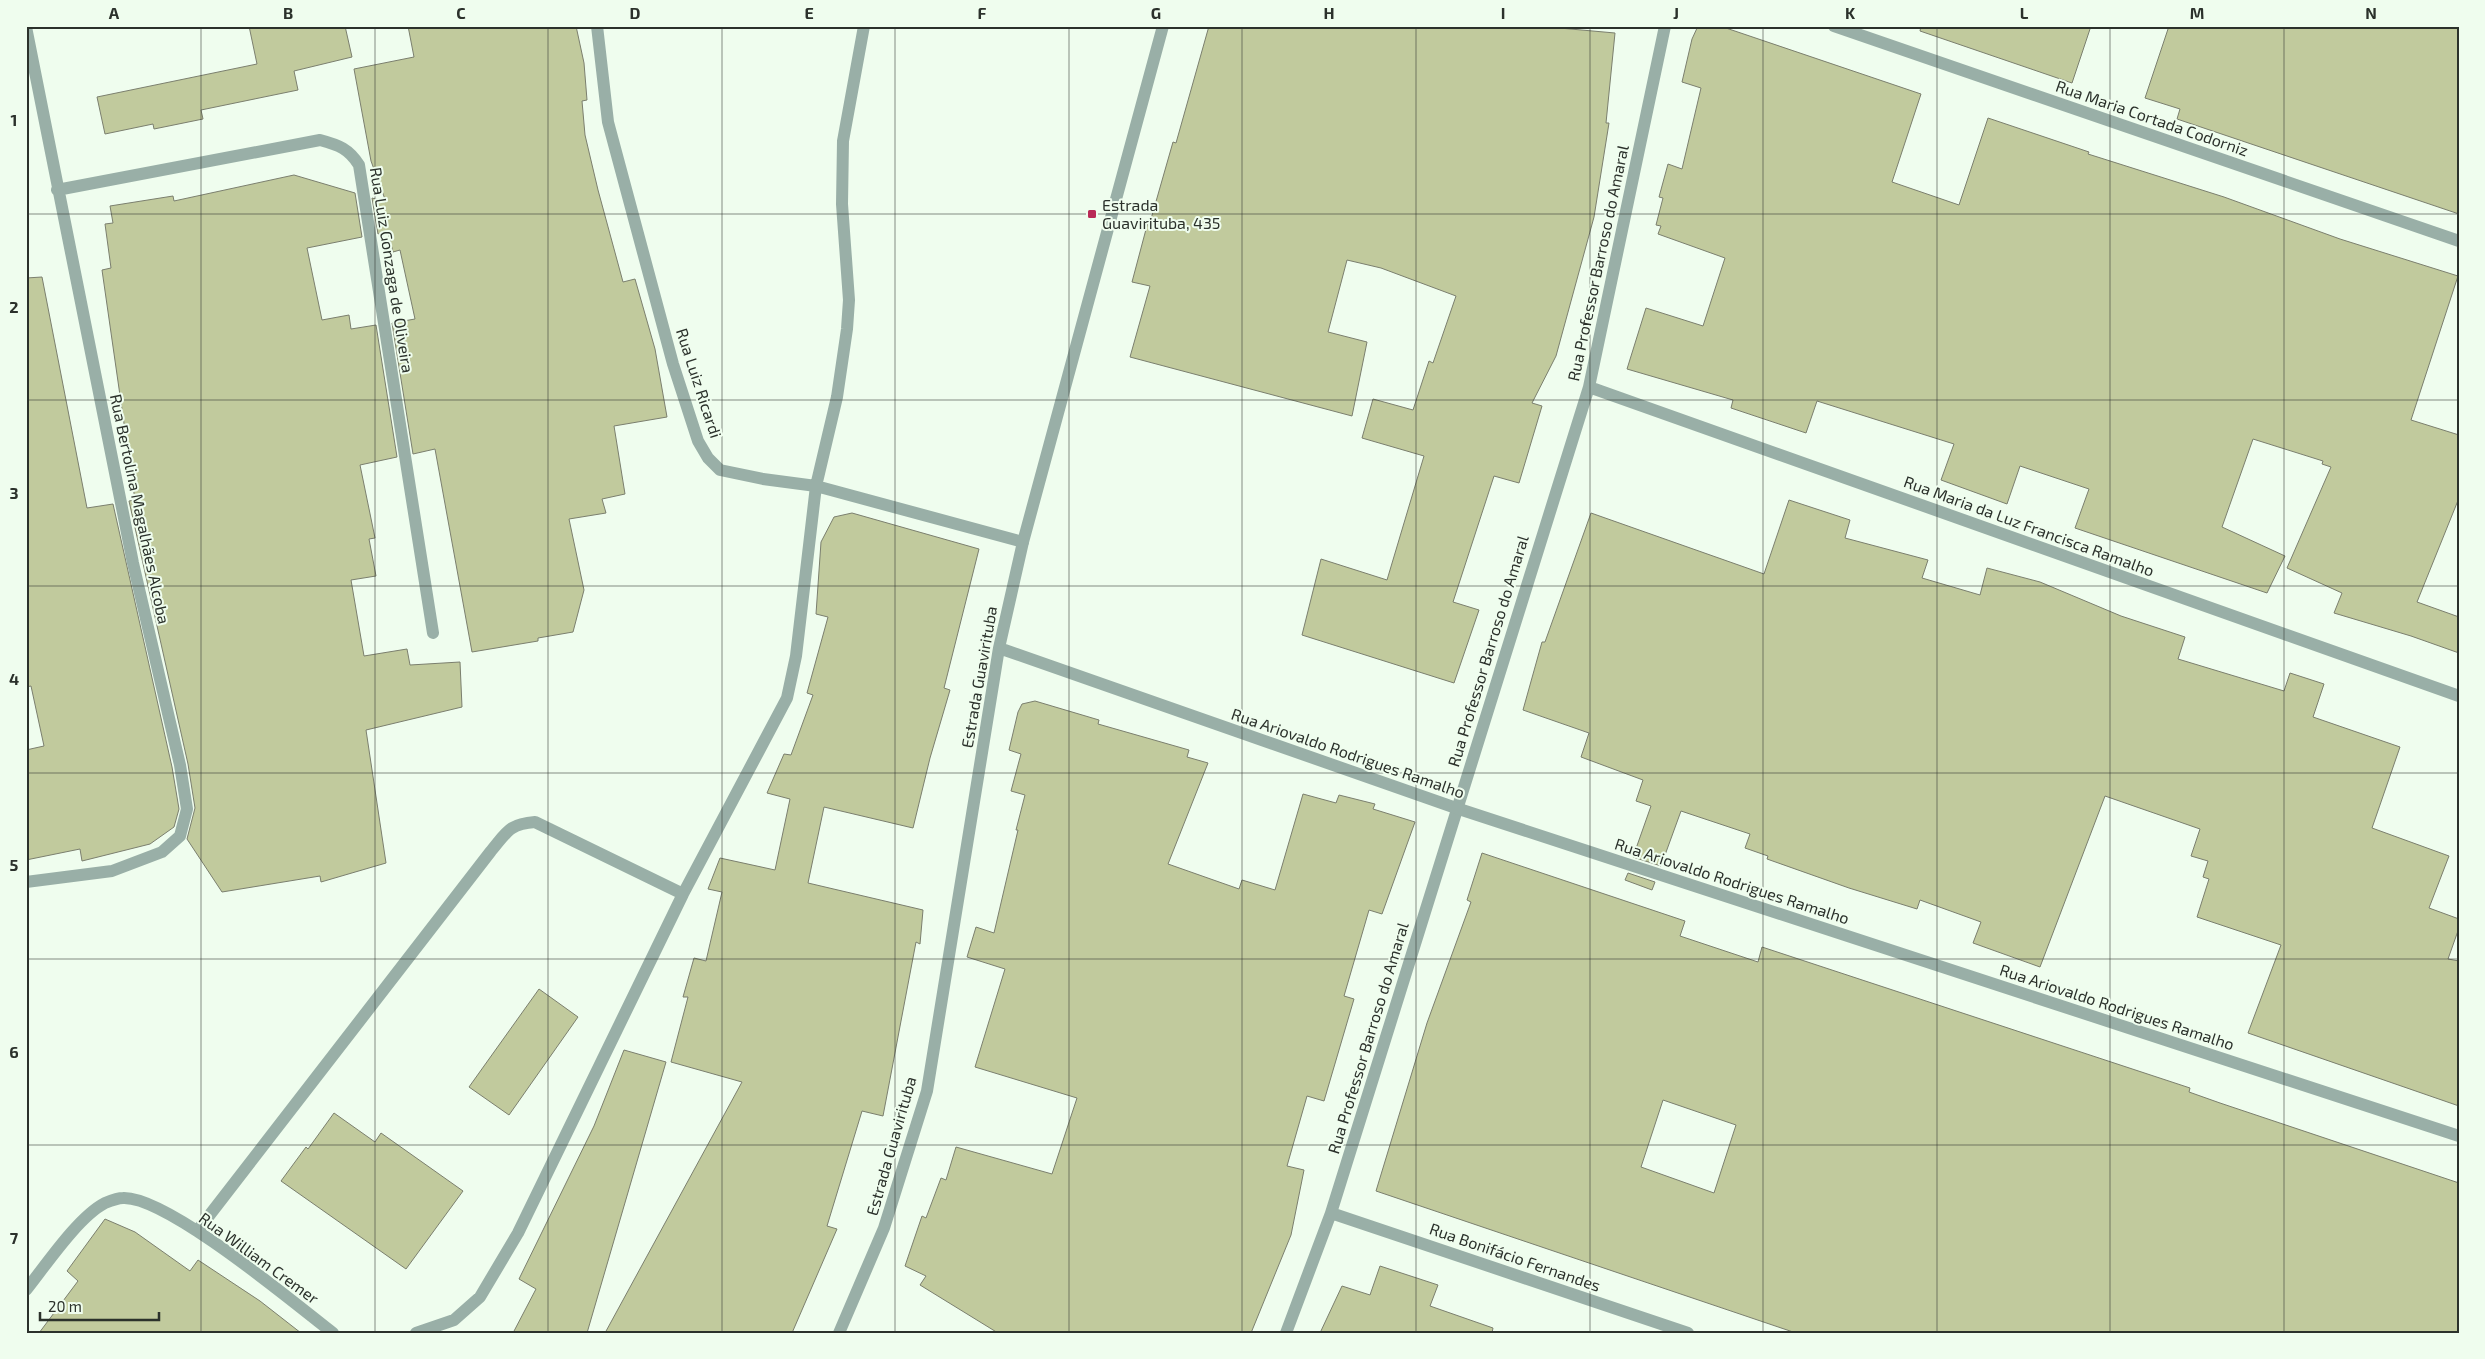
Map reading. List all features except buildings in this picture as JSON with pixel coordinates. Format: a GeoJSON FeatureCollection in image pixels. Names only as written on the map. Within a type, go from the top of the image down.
{"type":"FeatureCollection","features":[{"type":"Feature","properties":{"kind":"street","name":"Rua Luiz Ricardi"},"geometry":{"type":"LineString","coordinates":[[597,26],[608,122],[673,364],[698,441],[708,458],[720,470],[763,479],[816,486],[1024,542]]}},
{"type":"Feature","properties":{"kind":"street"},"geometry":{"type":"LineString","coordinates":[[416,1333],[454,1320],[480,1297],[518,1233],[683,894],[787,698],[796,656],[816,486],[837,397],[847,329],[849,300],[842,204],[843,141],[864,26]]}},
{"type":"Feature","properties":{"kind":"street","name":"Estrada Guavirituba"},"geometry":{"type":"LineString","coordinates":[[838,1333],[884,1228],[927,1091],[999,648],[1024,542],[1163,26]]}},
{"type":"Feature","properties":{"kind":"street","name":"Rua Professor Barroso do Amaral"},"geometry":{"type":"LineString","coordinates":[[1286,1333],[1331,1213],[1589,387],[1665,26]]}},
{"type":"Feature","properties":{"kind":"street","name":"Rua Maria Cortada Codorniz"},"geometry":{"type":"LineString","coordinates":[[1834,26],[2459,241]]}},
{"type":"Feature","properties":{"kind":"street","name":"Rua Bertolina Magalhães Alcoba"},"geometry":{"type":"LineString","coordinates":[[26,27],[28,46],[133,564],[180,765],[187,809],[180,836],[162,852],[112,871],[26,882]]}},
{"type":"Feature","properties":{"kind":"street","name":"Rua Luiz Gonzaga de Oliveira"},"geometry":{"type":"LineString","coordinates":[[57,190],[320,140],[340,145],[352,154],[359,165],[433,633]]}},
{"type":"Feature","properties":{"kind":"street","name":"Rua Maria da Luz Francisca Ramalho"},"geometry":{"type":"LineString","coordinates":[[1589,387],[2459,696]]}},
{"type":"Feature","properties":{"kind":"street","name":"Rua Ariovaldo Rodrigues Ramalho"},"geometry":{"type":"LineString","coordinates":[[999,648],[1456,808],[2459,1136]]}},
{"type":"Feature","properties":{"kind":"street"},"geometry":{"type":"LineString","coordinates":[[198,1230],[507,831],[518,824],[535,822],[683,894]]}},
{"type":"Feature","properties":{"kind":"street","name":"Rua William Cremer"},"geometry":{"type":"LineString","coordinates":[[26,1290],[90,1213],[106,1203],[123,1197],[137,1200],[198,1230],[333,1333]]}},
{"type":"Feature","properties":{"kind":"street","name":"Rua Bonifácio Fernandes"},"geometry":{"type":"LineString","coordinates":[[1331,1213],[1688,1333]]}},
{"type":"Feature","properties":{"kind":"place","name":"Estrada Guavirituba, 435"},"geometry":{"type":"Point","coordinates":[1092,214]}}]}
